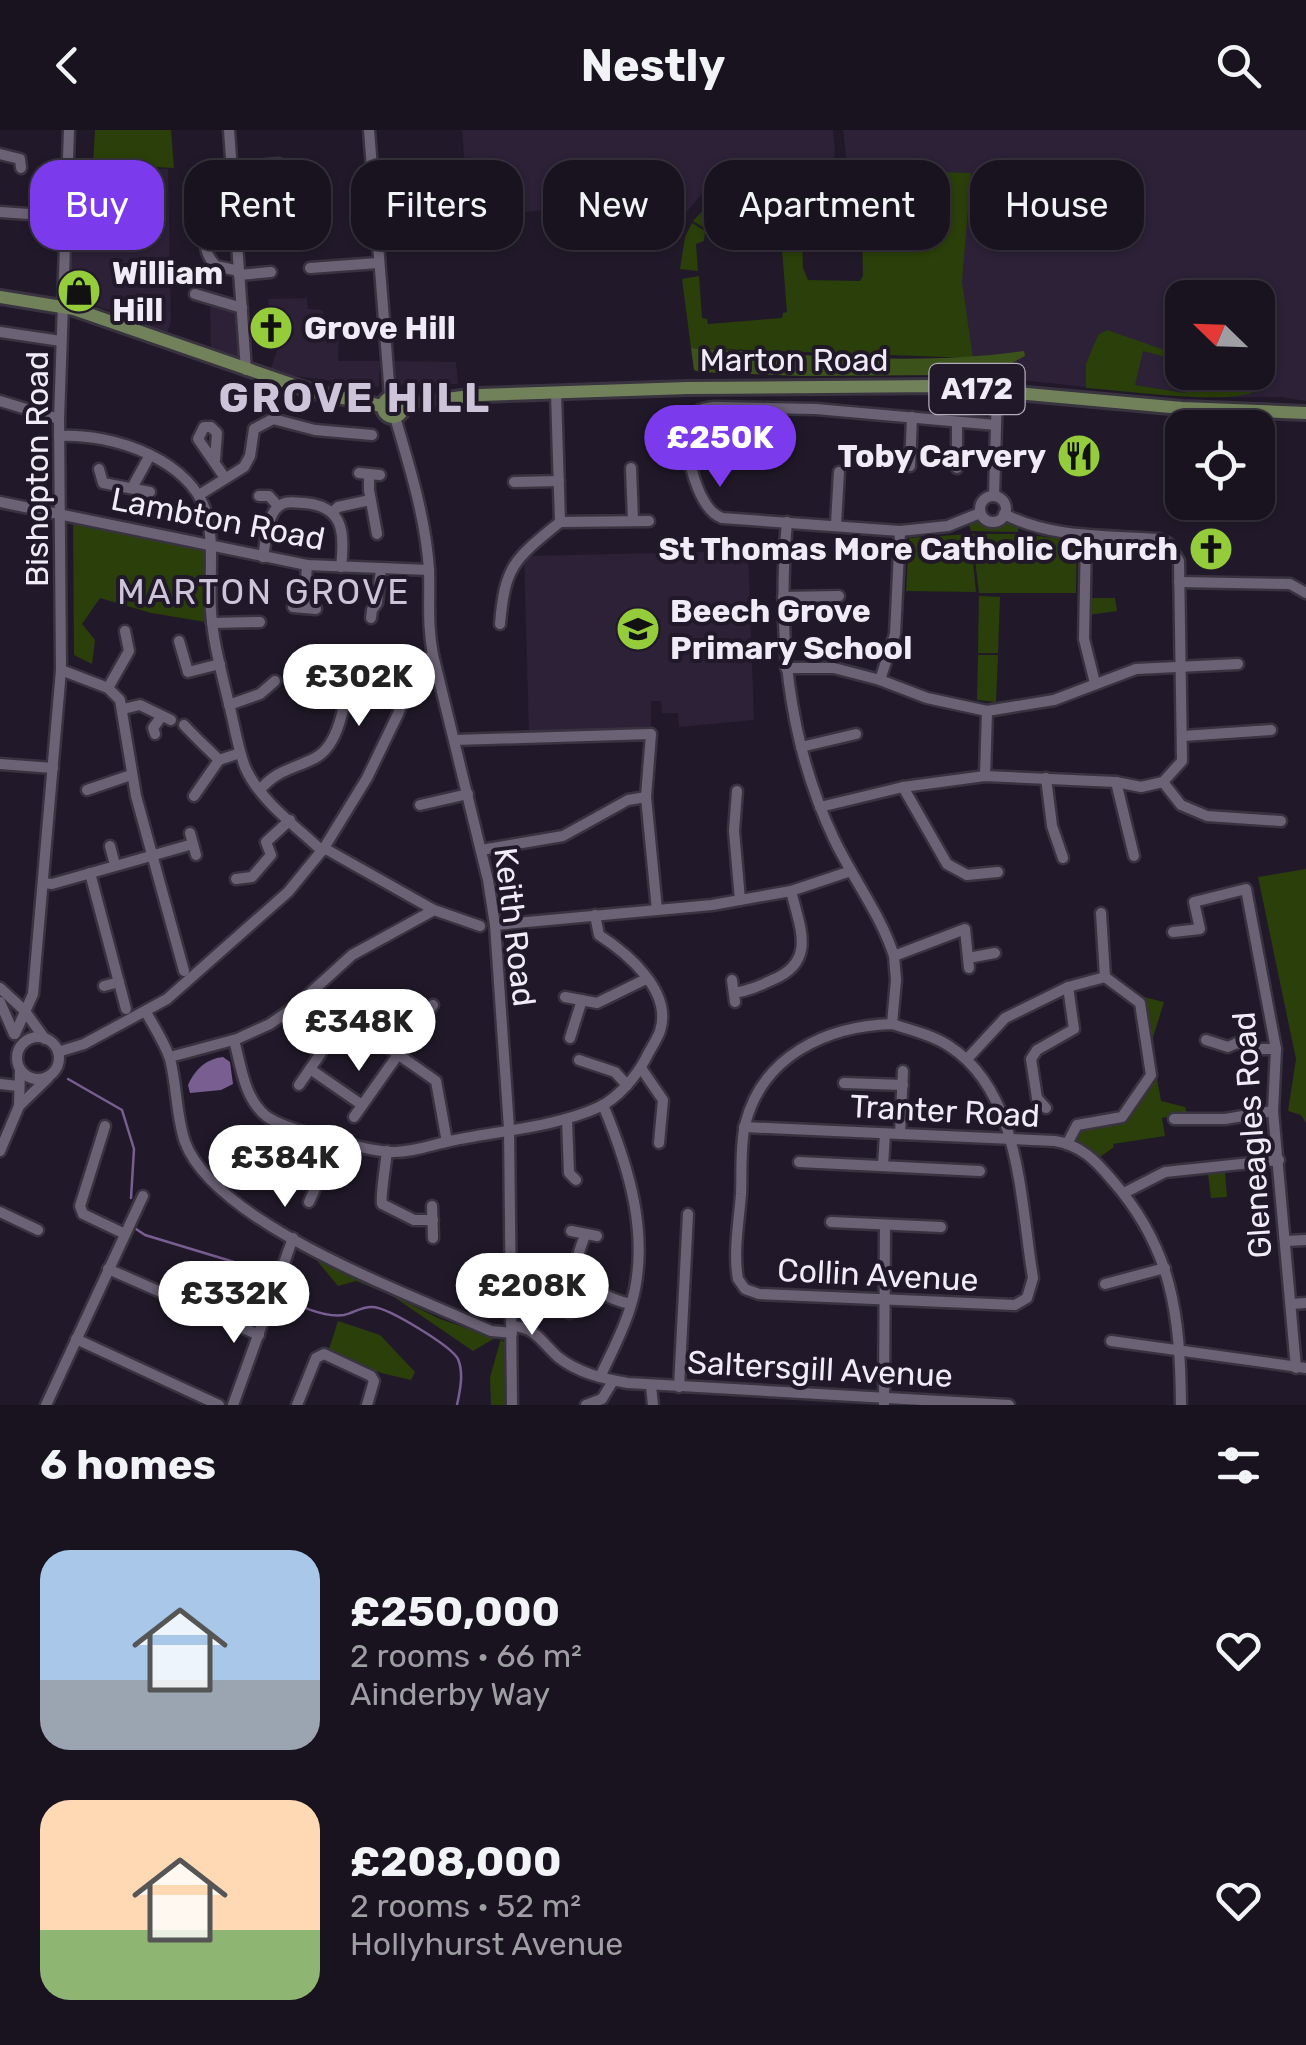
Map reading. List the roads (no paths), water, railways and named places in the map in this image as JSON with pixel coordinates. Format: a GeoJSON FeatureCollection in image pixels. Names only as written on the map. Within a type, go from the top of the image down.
{"type":"FeatureCollection","features":[{"type":"Feature","properties":{"kind":"main road"},"geometry":{"type":"LineString","coordinates":[[0,297],[63,306],[314,392],[386,401],[396,397],[403,404],[400,414],[386,414],[386,401]]}},
{"type":"Feature","properties":{"kind":"main road","name":"Marton Road"},"geometry":{"type":"LineString","coordinates":[[403,404],[446,398],[688,388],[920,386],[1198,409],[1306,413]]}},
{"type":"Feature","properties":{"kind":"street","name":"Bishopton Road"},"geometry":{"type":"LineString","coordinates":[[61,670],[59,419],[69,130]]}},
{"type":"Feature","properties":{"kind":"street"},"geometry":{"type":"LineString","coordinates":[[229,130],[231,160]]}},
{"type":"Feature","properties":{"kind":"street"},"geometry":{"type":"LineString","coordinates":[[369,130],[386,401]]}},
{"type":"Feature","properties":{"kind":"street"},"geometry":{"type":"LineString","coordinates":[[0,154],[20,159],[21,168]]}},
{"type":"Feature","properties":{"kind":"street"},"geometry":{"type":"LineString","coordinates":[[0,212],[23,217]]}},
{"type":"Feature","properties":{"kind":"street"},"geometry":{"type":"LineString","coordinates":[[206,250],[216,266],[239,273],[271,272]]}},
{"type":"Feature","properties":{"kind":"street"},"geometry":{"type":"LineString","coordinates":[[237,250],[246,370]]}},
{"type":"Feature","properties":{"kind":"street"},"geometry":{"type":"LineString","coordinates":[[310,268],[378,263]]}},
{"type":"Feature","properties":{"kind":"street"},"geometry":{"type":"LineString","coordinates":[[195,294],[242,308]]}},
{"type":"Feature","properties":{"kind":"street"},"geometry":{"type":"LineString","coordinates":[[204,314],[209,300]]}},
{"type":"Feature","properties":{"kind":"street"},"geometry":{"type":"LineString","coordinates":[[0,332],[62,341]]}},
{"type":"Feature","properties":{"kind":"street"},"geometry":{"type":"LineString","coordinates":[[994,496],[997,391]]}},
{"type":"Feature","properties":{"kind":"street"},"geometry":{"type":"LineString","coordinates":[[556,393],[560,522]]}},
{"type":"Feature","properties":{"kind":"street"},"geometry":{"type":"LineString","coordinates":[[0,400],[59,419]]}},
{"type":"Feature","properties":{"kind":"street"},"geometry":{"type":"LineString","coordinates":[[980,512],[948,526],[900,531],[722,518],[705,508],[685,426],[701,408],[714,407],[996,425]]}},
{"type":"Feature","properties":{"kind":"street"},"geometry":{"type":"LineString","coordinates":[[766,456],[768,408]]}},
{"type":"Feature","properties":{"kind":"street","name":"Keith Road"},"geometry":{"type":"LineString","coordinates":[[394,417],[429,570],[427,622],[433,655],[481,850],[495,925],[509,1128],[512,1405]]}},
{"type":"Feature","properties":{"kind":"street"},"geometry":{"type":"LineString","coordinates":[[910,466],[912,417]]}},
{"type":"Feature","properties":{"kind":"street"},"geometry":{"type":"LineString","coordinates":[[199,495],[248,462],[252,436],[266,420],[352,440],[372,434]]}},
{"type":"Feature","properties":{"kind":"street"},"geometry":{"type":"LineString","coordinates":[[957,422],[957,468]]}},
{"type":"Feature","properties":{"kind":"street"},"geometry":{"type":"LineString","coordinates":[[60,436],[106,440],[150,456],[179,474],[199,495],[208,516],[212,623],[220,664],[240,753],[249,776],[260,790],[323,850],[434,910],[480,926]]}},
{"type":"Feature","properties":{"kind":"street"},"geometry":{"type":"LineString","coordinates":[[132,488],[150,456]]}},
{"type":"Feature","properties":{"kind":"street"},"geometry":{"type":"LineString","coordinates":[[215,460],[225,478]]}},
{"type":"Feature","properties":{"kind":"street"},"geometry":{"type":"LineString","coordinates":[[631,468],[633,520]]}},
{"type":"Feature","properties":{"kind":"street"},"geometry":{"type":"LineString","coordinates":[[99,470],[104,483],[150,492]]}},
{"type":"Feature","properties":{"kind":"street"},"geometry":{"type":"LineString","coordinates":[[836,524],[839,472]]}},
{"type":"Feature","properties":{"kind":"street"},"geometry":{"type":"LineString","coordinates":[[370,474],[370,500],[380,520],[377,534]]}},
{"type":"Feature","properties":{"kind":"street"},"geometry":{"type":"LineString","coordinates":[[514,482],[559,482]]}},
{"type":"Feature","properties":{"kind":"street"},"geometry":{"type":"LineString","coordinates":[[259,496],[269,496],[278,506]]}},
{"type":"Feature","properties":{"kind":"street"},"geometry":{"type":"LineString","coordinates":[[980,512],[983,501],[994,496]]}},
{"type":"Feature","properties":{"kind":"street"},"geometry":{"type":"LineString","coordinates":[[994,496],[1004,502],[1004,514]]}},
{"type":"Feature","properties":{"kind":"street"},"geometry":{"type":"LineString","coordinates":[[333,512],[370,500]]}},
{"type":"Feature","properties":{"kind":"street"},"geometry":{"type":"LineString","coordinates":[[263,556],[270,518],[278,506],[286,501],[320,504],[333,512],[344,544],[341,567]]}},
{"type":"Feature","properties":{"kind":"street","name":"Lambton Road"},"geometry":{"type":"LineString","coordinates":[[0,502],[308,565],[429,570]]}},
{"type":"Feature","properties":{"kind":"street"},"geometry":{"type":"LineString","coordinates":[[980,512],[992,522],[1004,514]]}},
{"type":"Feature","properties":{"kind":"street"},"geometry":{"type":"LineString","coordinates":[[820,807],[903,786],[986,776],[1116,782],[1142,787],[1164,782],[1182,761],[1179,561],[1168,543],[1159,539],[1086,536],[1032,526],[1004,514]]}},
{"type":"Feature","properties":{"kind":"street"},"geometry":{"type":"LineString","coordinates":[[500,624],[503,588],[510,568],[560,522],[649,520]]}},
{"type":"Feature","properties":{"kind":"street"},"geometry":{"type":"LineString","coordinates":[[787,522],[783,598],[786,668],[801,747],[820,807],[894,956],[892,1024]]}},
{"type":"Feature","properties":{"kind":"street"},"geometry":{"type":"LineString","coordinates":[[880,680],[895,634],[900,531]]}},
{"type":"Feature","properties":{"kind":"street"},"geometry":{"type":"LineString","coordinates":[[1086,536],[1084,639],[1095,683]]}},
{"type":"Feature","properties":{"kind":"street"},"geometry":{"type":"LineString","coordinates":[[304,608],[308,565]]}},
{"type":"Feature","properties":{"kind":"street"},"geometry":{"type":"LineString","coordinates":[[371,618],[372,610],[384,605],[381,569]]}},
{"type":"Feature","properties":{"kind":"street"},"geometry":{"type":"LineString","coordinates":[[1180,582],[1290,584],[1306,593]]}},
{"type":"Feature","properties":{"kind":"street"},"geometry":{"type":"LineString","coordinates":[[783,598],[840,596]]}},
{"type":"Feature","properties":{"kind":"street"},"geometry":{"type":"LineString","coordinates":[[212,623],[260,622]]}},
{"type":"Feature","properties":{"kind":"street"},"geometry":{"type":"LineString","coordinates":[[108,688],[129,651],[125,630]]}},
{"type":"Feature","properties":{"kind":"street"},"geometry":{"type":"LineString","coordinates":[[179,641],[188,672],[220,664]]}},
{"type":"Feature","properties":{"kind":"street"},"geometry":{"type":"LineString","coordinates":[[58,1052],[66,1052],[146,1012],[192,980],[288,892],[323,850],[380,753],[415,668],[433,655]]}},
{"type":"Feature","properties":{"kind":"street"},"geometry":{"type":"LineString","coordinates":[[786,668],[834,668],[927,698],[987,711],[1054,700],[1136,669],[1238,664]]}},
{"type":"Feature","properties":{"kind":"street"},"geometry":{"type":"LineString","coordinates":[[14,1034],[34,994],[61,670],[108,688],[120,700],[132,776],[152,856],[178,931],[184,971]]}},
{"type":"Feature","properties":{"kind":"street"},"geometry":{"type":"LineString","coordinates":[[260,790],[285,768],[321,754],[344,713],[345,679],[338,674],[313,671]]}},
{"type":"Feature","properties":{"kind":"street"},"geometry":{"type":"LineString","coordinates":[[230,705],[260,694],[275,681]]}},
{"type":"Feature","properties":{"kind":"street"},"geometry":{"type":"LineString","coordinates":[[123,709],[140,705],[166,718],[153,728],[155,734]]}},
{"type":"Feature","properties":{"kind":"street"},"geometry":{"type":"LineString","coordinates":[[986,776],[987,711]]}},
{"type":"Feature","properties":{"kind":"street"},"geometry":{"type":"LineString","coordinates":[[184,725],[219,760]]}},
{"type":"Feature","properties":{"kind":"street"},"geometry":{"type":"LineString","coordinates":[[1183,736],[1271,730]]}},
{"type":"Feature","properties":{"kind":"street"},"geometry":{"type":"LineString","coordinates":[[454,740],[651,734],[646,797],[657,910]]}},
{"type":"Feature","properties":{"kind":"street"},"geometry":{"type":"LineString","coordinates":[[801,747],[856,734]]}},
{"type":"Feature","properties":{"kind":"street"},"geometry":{"type":"LineString","coordinates":[[194,796],[219,760],[240,753]]}},
{"type":"Feature","properties":{"kind":"street"},"geometry":{"type":"LineString","coordinates":[[0,764],[53,768]]}},
{"type":"Feature","properties":{"kind":"street"},"geometry":{"type":"LineString","coordinates":[[86,790],[132,776]]}},
{"type":"Feature","properties":{"kind":"street"},"geometry":{"type":"LineString","coordinates":[[1046,778],[1052,826],[1064,858]]}},
{"type":"Feature","properties":{"kind":"street"},"geometry":{"type":"LineString","coordinates":[[1116,782],[1134,856]]}},
{"type":"Feature","properties":{"kind":"street"},"geometry":{"type":"LineString","coordinates":[[1164,782],[1180,805],[1207,816],[1282,821]]}},
{"type":"Feature","properties":{"kind":"street"},"geometry":{"type":"LineString","coordinates":[[903,786],[946,864],[967,875],[998,872]]}},
{"type":"Feature","properties":{"kind":"street"},"geometry":{"type":"LineString","coordinates":[[737,791],[734,831],[740,900]]}},
{"type":"Feature","properties":{"kind":"street"},"geometry":{"type":"LineString","coordinates":[[420,805],[468,794]]}},
{"type":"Feature","properties":{"kind":"street"},"geometry":{"type":"LineString","coordinates":[[481,850],[562,836],[628,800],[646,797]]}},
{"type":"Feature","properties":{"kind":"street"},"geometry":{"type":"LineString","coordinates":[[236,879],[252,877],[271,855],[266,842],[290,820]]}},
{"type":"Feature","properties":{"kind":"street"},"geometry":{"type":"LineString","coordinates":[[44,882],[52,884],[193,844]]}},
{"type":"Feature","properties":{"kind":"street"},"geometry":{"type":"LineString","coordinates":[[110,846],[115,866]]}},
{"type":"Feature","properties":{"kind":"street"},"geometry":{"type":"LineString","coordinates":[[495,925],[740,900],[792,891],[851,871]]}},
{"type":"Feature","properties":{"kind":"street"},"geometry":{"type":"LineString","coordinates":[[90,873],[126,1009]]}},
{"type":"Feature","properties":{"kind":"street","name":"Gleneagles Road"},"geometry":{"type":"LineString","coordinates":[[1173,932],[1200,929],[1194,902],[1246,889],[1276,1049],[1273,1111],[1291,1304],[1301,1368]]}},
{"type":"Feature","properties":{"kind":"street"},"geometry":{"type":"LineString","coordinates":[[732,980],[734,997],[785,975],[797,964],[803,942],[792,891]]}},
{"type":"Feature","properties":{"kind":"street"},"geometry":{"type":"LineString","coordinates":[[170,1058],[234,1040],[270,1024],[352,955],[434,910]]}},
{"type":"Feature","properties":{"kind":"street"},"geometry":{"type":"LineString","coordinates":[[1067,1144],[1076,1125],[1122,1118],[1151,1075],[1140,1003],[1105,977],[1101,913]]}},
{"type":"Feature","properties":{"kind":"street"},"geometry":{"type":"LineString","coordinates":[[234,1040],[249,1094],[258,1109],[279,1123],[337,1140],[387,1151],[566,1119],[603,1105],[627,1085],[641,1068],[661,1029],[662,1008],[646,979],[635,962],[598,935],[595,915]]}},
{"type":"Feature","properties":{"kind":"street"},"geometry":{"type":"LineString","coordinates":[[894,956],[965,928],[969,963],[996,953]]}},
{"type":"Feature","properties":{"kind":"street"},"geometry":{"type":"LineString","coordinates":[[967,1059],[1005,1018],[1068,987],[1105,977]]}},
{"type":"Feature","properties":{"kind":"street"},"geometry":{"type":"LineString","coordinates":[[565,997],[596,1003],[646,979]]}},
{"type":"Feature","properties":{"kind":"street"},"geometry":{"type":"LineString","coordinates":[[104,986],[119,982]]}},
{"type":"Feature","properties":{"kind":"street"},"geometry":{"type":"LineString","coordinates":[[1046,1108],[1037,1098],[1031,1058],[1037,1050],[1074,1028],[1068,987]]}},
{"type":"Feature","properties":{"kind":"street"},"geometry":{"type":"LineString","coordinates":[[0,988],[25,1011],[58,1052],[58,1065],[19,1106],[0,1151]]}},
{"type":"Feature","properties":{"kind":"street"},"geometry":{"type":"LineString","coordinates":[[570,1038],[582,1000]]}},
{"type":"Feature","properties":{"kind":"street"},"geometry":{"type":"LineString","coordinates":[[0,1002],[20,1049]]}},
{"type":"Feature","properties":{"kind":"street"},"geometry":{"type":"LineString","coordinates":[[354,1117],[433,1004]]}},
{"type":"Feature","properties":{"kind":"street"},"geometry":{"type":"LineString","coordinates":[[328,1006],[436,1081],[447,1142]]}},
{"type":"Feature","properties":{"kind":"street","name":"Saltersgill Avenue"},"geometry":{"type":"LineString","coordinates":[[146,1012],[170,1058],[186,1143],[198,1163],[248,1210],[336,1261],[491,1331],[536,1333],[558,1356],[613,1380],[651,1386],[884,1401],[1009,1405]]}},
{"type":"Feature","properties":{"kind":"street"},"geometry":{"type":"LineString","coordinates":[[744,1127],[764,1084],[796,1051],[835,1032],[892,1024],[947,1044],[967,1059],[994,1093],[1010,1139]]}},
{"type":"Feature","properties":{"kind":"street"},"geometry":{"type":"LineString","coordinates":[[19,1106],[20,1049],[34,1038],[45,1038]]}},
{"type":"Feature","properties":{"kind":"street"},"geometry":{"type":"LineString","coordinates":[[1206,1040],[1228,1047],[1237,1043],[1276,1049]]}},
{"type":"Feature","properties":{"kind":"street"},"geometry":{"type":"LineString","coordinates":[[299,1085],[321,1053]]}},
{"type":"Feature","properties":{"kind":"street"},"geometry":{"type":"LineString","coordinates":[[580,1060],[615,1072],[627,1085]]}},
{"type":"Feature","properties":{"kind":"street"},"geometry":{"type":"LineString","coordinates":[[641,1068],[663,1100],[659,1143]]}},
{"type":"Feature","properties":{"kind":"street"},"geometry":{"type":"LineString","coordinates":[[20,1069],[33,1079],[48,1077]]}},
{"type":"Feature","properties":{"kind":"street"},"geometry":{"type":"LineString","coordinates":[[310,1069],[362,1105]]}},
{"type":"Feature","properties":{"kind":"street"},"geometry":{"type":"LineString","coordinates":[[900,1134],[903,1071]]}},
{"type":"Feature","properties":{"kind":"street"},"geometry":{"type":"LineString","coordinates":[[851,1096],[848,1083],[902,1085]]}},
{"type":"Feature","properties":{"kind":"street"},"geometry":{"type":"LineString","coordinates":[[0,1084],[18,1086]]}},
{"type":"Feature","properties":{"kind":"street"},"geometry":{"type":"LineString","coordinates":[[600,1377],[631,1304],[640,1257],[632,1235],[633,1196],[603,1105]]}},
{"type":"Feature","properties":{"kind":"street"},"geometry":{"type":"LineString","coordinates":[[1174,1119],[1224,1119],[1273,1111]]}},
{"type":"Feature","properties":{"kind":"street"},"geometry":{"type":"LineString","coordinates":[[566,1119],[569,1177]]}},
{"type":"Feature","properties":{"kind":"street"},"geometry":{"type":"LineString","coordinates":[[105,1126],[80,1206],[82,1214],[125,1234]]}},
{"type":"Feature","properties":{"kind":"street","name":"Tranter Road"},"geometry":{"type":"LineString","coordinates":[[744,1127],[1010,1139],[1067,1144],[1085,1152],[1124,1193],[1148,1230],[1165,1268],[1176,1311],[1181,1405]]}},
{"type":"Feature","properties":{"kind":"street","name":"Collin Avenue"},"geometry":{"type":"LineString","coordinates":[[744,1127],[736,1273],[745,1289],[758,1294],[1010,1306],[1026,1298],[1033,1285],[1010,1139]]}},
{"type":"Feature","properties":{"kind":"street"},"geometry":{"type":"LineString","coordinates":[[883,1166],[885,1134]]}},
{"type":"Feature","properties":{"kind":"street"},"geometry":{"type":"LineString","coordinates":[[309,1202],[337,1140]]}},
{"type":"Feature","properties":{"kind":"street"},"geometry":{"type":"LineString","coordinates":[[387,1151],[382,1204],[414,1220],[433,1220]]}},
{"type":"Feature","properties":{"kind":"street"},"geometry":{"type":"LineString","coordinates":[[1124,1193],[1151,1176],[1178,1169],[1279,1160]]}},
{"type":"Feature","properties":{"kind":"street"},"geometry":{"type":"LineString","coordinates":[[798,1162],[980,1171]]}},
{"type":"Feature","properties":{"kind":"street"},"geometry":{"type":"LineString","coordinates":[[46,1405],[143,1196]]}},
{"type":"Feature","properties":{"kind":"street"},"geometry":{"type":"LineString","coordinates":[[432,1206],[434,1238]]}},
{"type":"Feature","properties":{"kind":"street"},"geometry":{"type":"LineString","coordinates":[[0,1212],[38,1230]]}},
{"type":"Feature","properties":{"kind":"street"},"geometry":{"type":"LineString","coordinates":[[679,1387],[684,1221]]}},
{"type":"Feature","properties":{"kind":"street"},"geometry":{"type":"LineString","coordinates":[[831,1222],[941,1227]]}},
{"type":"Feature","properties":{"kind":"street"},"geometry":{"type":"LineString","coordinates":[[884,1401],[885,1225]]}},
{"type":"Feature","properties":{"kind":"street"},"geometry":{"type":"LineString","coordinates":[[571,1231],[591,1236],[577,1262],[591,1284],[612,1300],[631,1304]]}},
{"type":"Feature","properties":{"kind":"street"},"geometry":{"type":"LineString","coordinates":[[233,1405],[293,1238]]}},
{"type":"Feature","properties":{"kind":"street"},"geometry":{"type":"LineString","coordinates":[[1286,1241],[1306,1240]]}},
{"type":"Feature","properties":{"kind":"street"},"geometry":{"type":"LineString","coordinates":[[1105,1284],[1165,1268]]}},
{"type":"Feature","properties":{"kind":"street"},"geometry":{"type":"LineString","coordinates":[[108,1269],[259,1335]]}},
{"type":"Feature","properties":{"kind":"street"},"geometry":{"type":"LineString","coordinates":[[569,1303],[591,1284]]}},
{"type":"Feature","properties":{"kind":"street"},"geometry":{"type":"LineString","coordinates":[[1291,1304],[1306,1303]]}},
{"type":"Feature","properties":{"kind":"street"},"geometry":{"type":"LineString","coordinates":[[76,1339],[219,1405]]}},
{"type":"Feature","properties":{"kind":"street"},"geometry":{"type":"LineString","coordinates":[[1111,1341],[1301,1368]]}},
{"type":"Feature","properties":{"kind":"street"},"geometry":{"type":"LineString","coordinates":[[298,1405],[316,1358],[324,1354],[372,1376],[367,1405]]}},
{"type":"Feature","properties":{"kind":"street"},"geometry":{"type":"LineString","coordinates":[[586,1405],[602,1399],[613,1380]]}},
{"type":"Feature","properties":{"kind":"street"},"geometry":{"type":"LineString","coordinates":[[651,1386],[653,1405]]}},
{"type":"Feature","properties":{"kind":"waterway"},"geometry":{"type":"LineString","coordinates":[[68,1079],[122,1110],[134,1149],[131,1198]]}},
{"type":"Feature","properties":{"kind":"waterway"},"geometry":{"type":"LineString","coordinates":[[136,1229],[244,1265],[273,1288]]}},
{"type":"Feature","properties":{"kind":"waterway"},"geometry":{"type":"LineString","coordinates":[[279,1293],[319,1313],[344,1315],[369,1307],[419,1328],[458,1359],[461,1376],[457,1405]]}},
{"type":"Feature","properties":{"kind":"place","name":"William Hill"},"geometry":{"type":"Point","coordinates":[79,291]}},
{"type":"Feature","properties":{"kind":"place","name":"Grove Hill"},"geometry":{"type":"Point","coordinates":[271,328]}},
{"type":"Feature","properties":{"kind":"place","name":"Toby Carvery"},"geometry":{"type":"Point","coordinates":[1079,456]}},
{"type":"Feature","properties":{"kind":"place","name":"St Thomas More Catholic Church"},"geometry":{"type":"Point","coordinates":[1211,549]}},
{"type":"Feature","properties":{"kind":"place","name":"Beech Grove Primary School"},"geometry":{"type":"Point","coordinates":[638,629]}},
{"type":"Feature","properties":{"kind":"district","name":"GROVE HILL"},"geometry":{"type":"Point","coordinates":[355,397]}},
{"type":"Feature","properties":{"kind":"district","name":"MARTON GROVE"},"geometry":{"type":"Point","coordinates":[264,592]}}]}
